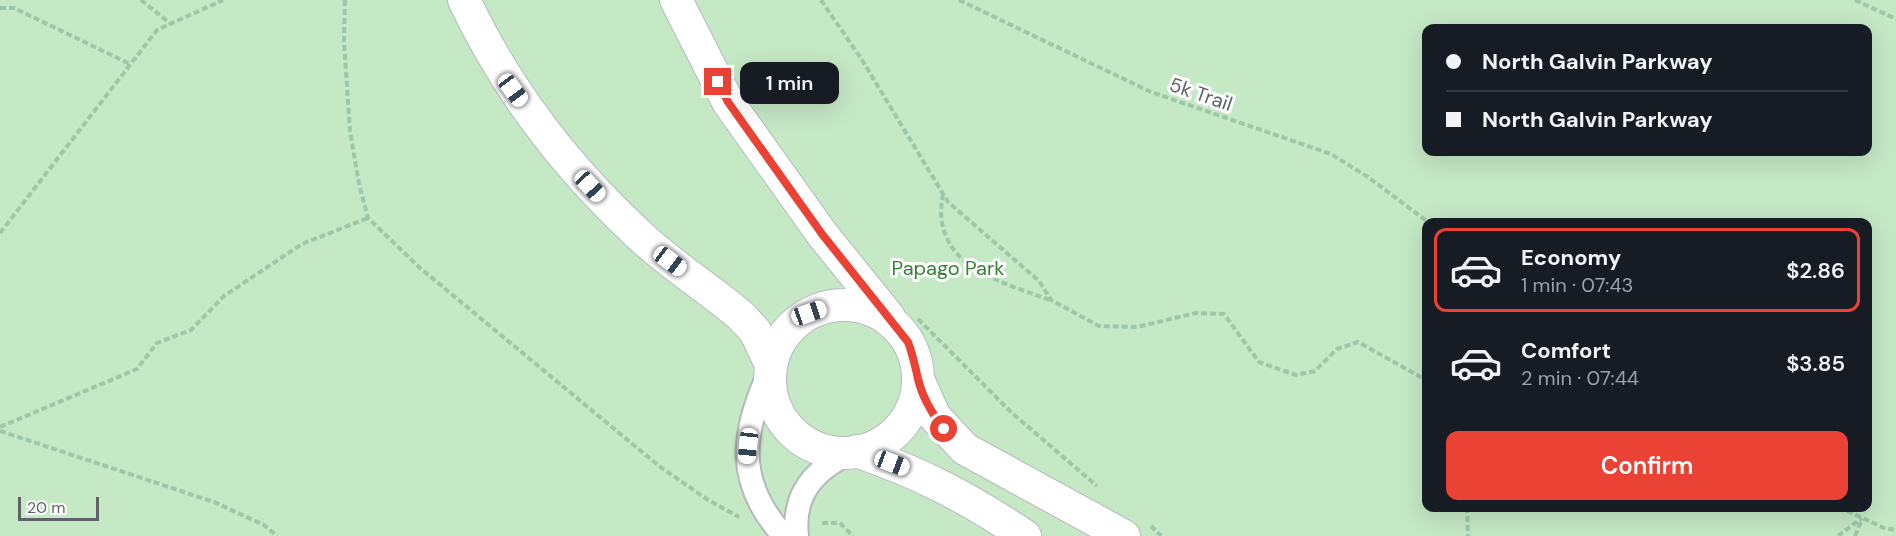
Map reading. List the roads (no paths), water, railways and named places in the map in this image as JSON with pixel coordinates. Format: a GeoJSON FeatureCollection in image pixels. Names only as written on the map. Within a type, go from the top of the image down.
{"type":"FeatureCollection","features":[{"type":"Feature","properties":{"kind":"main road"},"geometry":{"type":"LineString","coordinates":[[464,0],[513,90],[563,157],[638,234],[741,316],[755,331],[771,368]]}},
{"type":"Feature","properties":{"kind":"main road"},"geometry":{"type":"LineString","coordinates":[[676,0],[728,102],[822,234],[906,321],[908,342],[916,360],[918,379],[914,401],[905,420],[890,436],[872,447],[853,452]]}},
{"type":"Feature","properties":{"kind":"main road"},"geometry":{"type":"LineString","coordinates":[[906,321],[855,305],[831,306],[809,313],[789,328],[776,348],[771,368],[771,393],[778,413],[791,431],[808,444],[829,451],[853,452],[917,473],[985,509],[1025,536]]}},
{"type":"Feature","properties":{"kind":"main road"},"geometry":{"type":"LineString","coordinates":[[918,379],[935,417],[965,449],[1136,530]]}},
{"type":"Feature","properties":{"kind":"street"},"geometry":{"type":"LineString","coordinates":[[771,368],[751,426],[746,463],[759,502],[784,536]]}},
{"type":"Feature","properties":{"kind":"street"},"geometry":{"type":"LineString","coordinates":[[797,536],[801,498],[812,478],[829,463],[853,452]]}},
{"type":"Feature","properties":{"kind":"park label","name":"Papago Park"},"geometry":{"type":"Point","coordinates":[948,268]}}]}
